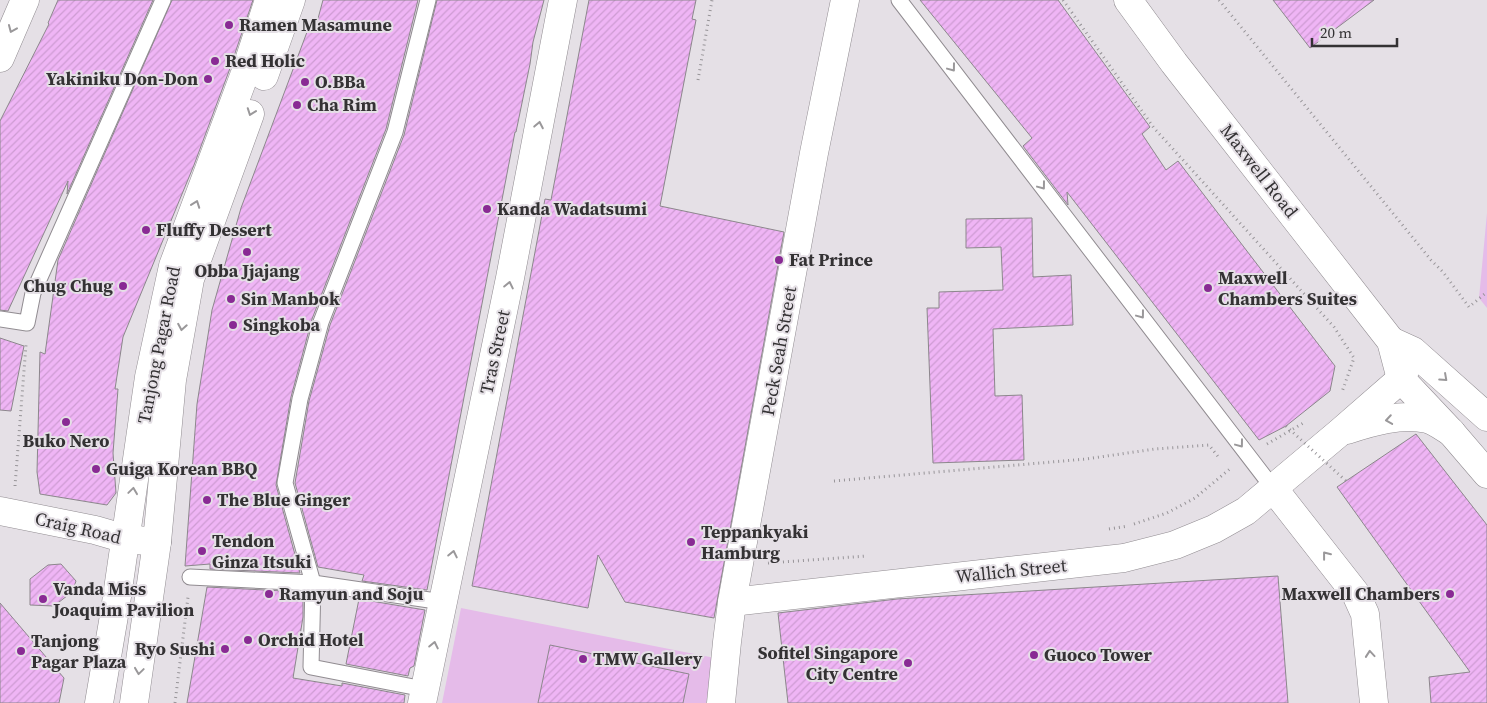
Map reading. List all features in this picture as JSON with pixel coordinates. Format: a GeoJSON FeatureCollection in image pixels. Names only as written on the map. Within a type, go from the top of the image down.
{"type":"FeatureCollection","features":[{"type":"Feature","properties":{"kind":"street"},"geometry":{"type":"LineString","coordinates":[[0,58],[25,0]]}},
{"type":"Feature","properties":{"kind":"street","name":"Tanjong Pagar Road"},"geometry":{"type":"LineString","coordinates":[[99,703],[126,539],[149,377],[173,266],[244,76],[270,0]]}},
{"type":"Feature","properties":{"kind":"street","name":"Tanjong Pagar Road"},"geometry":{"type":"LineString","coordinates":[[134,703],[157,542],[172,380],[190,279],[291,0]]}},
{"type":"Feature","properties":{"kind":"street","name":"Tras Street"},"geometry":{"type":"LineString","coordinates":[[423,696],[510,278],[563,0]]}},
{"type":"Feature","properties":{"kind":"street","name":"Peck Seah Street"},"geometry":{"type":"LineString","coordinates":[[721,703],[732,602],[812,161],[845,0]]}},
{"type":"Feature","properties":{"kind":"street","name":"Maxwell Road"},"geometry":{"type":"LineString","coordinates":[[1128,0],[1174,63],[1402,346],[1487,417]]}},
{"type":"Feature","properties":{"kind":"street","name":"Maxwell Road"},"geometry":{"type":"LineString","coordinates":[[1402,346],[1401,379],[1487,474]]}},
{"type":"Feature","properties":{"kind":"street","name":"Wallich Street"},"geometry":{"type":"LineString","coordinates":[[732,602],[1124,558],[1175,544],[1214,529],[1246,511],[1401,379]]}},
{"type":"Feature","properties":{"kind":"street","name":"Wallich Street"},"geometry":{"type":"LineString","coordinates":[[1339,433],[1375,422],[1408,417],[1428,420],[1451,432]]}},
{"type":"Feature","properties":{"kind":"street"},"geometry":{"type":"LineString","coordinates":[[1273,488],[1356,594],[1365,614],[1374,703]]}},
{"type":"Feature","properties":{"kind":"street","name":"Craig Road"},"geometry":{"type":"LineString","coordinates":[[7,512],[95,530],[126,539],[157,542]]}},
{"type":"Feature","properties":{"kind":"lane"},"geometry":{"type":"LineString","coordinates":[[0,319],[27,323],[34,293],[163,0]]}},
{"type":"Feature","properties":{"kind":"lane"},"geometry":{"type":"LineString","coordinates":[[423,696],[311,667],[313,583],[285,483],[300,399],[321,322],[395,132],[428,0]]}},
{"type":"Feature","properties":{"kind":"lane"},"geometry":{"type":"LineString","coordinates":[[899,0],[1273,488]]}},
{"type":"Feature","properties":{"kind":"lane"},"geometry":{"type":"LineString","coordinates":[[190,577],[313,583],[443,602]]}},
{"type":"Feature","properties":{"kind":"path"},"geometry":{"type":"LineString","coordinates":[[698,80],[712,0]]}},
{"type":"Feature","properties":{"kind":"path"},"geometry":{"type":"LineString","coordinates":[[1062,0],[1154,128],[1334,327],[1354,358],[1341,393]]}},
{"type":"Feature","properties":{"kind":"path"},"geometry":{"type":"LineString","coordinates":[[1219,0],[1470,307],[1487,292]]}},
{"type":"Feature","properties":{"kind":"path"},"geometry":{"type":"LineString","coordinates":[[7,512],[24,378],[27,323]]}},
{"type":"Feature","properties":{"kind":"path"},"geometry":{"type":"LineString","coordinates":[[1102,530],[1131,525],[1166,513],[1195,498],[1248,455],[1311,419]]}},
{"type":"Feature","properties":{"kind":"path"},"geometry":{"type":"LineString","coordinates":[[1286,426],[1346,481]]}},
{"type":"Feature","properties":{"kind":"path"},"geometry":{"type":"LineString","coordinates":[[834,481],[1209,445],[1222,462]]}},
{"type":"Feature","properties":{"kind":"path"},"geometry":{"type":"LineString","coordinates":[[760,564],[877,555]]}},
{"type":"Feature","properties":{"kind":"path"},"geometry":{"type":"LineString","coordinates":[[175,703],[190,577]]}},
{"type":"Feature","properties":{"kind":"shaded area"},"geometry":{"type":"Polygon","coordinates":[[[1487,213],[1487,308],[1479,298],[1487,213]]]}},
{"type":"Feature","properties":{"kind":"shaded area"},"geometry":{"type":"Polygon","coordinates":[[[461,608],[715,658],[706,703],[442,703],[461,608]]]}},
{"type":"Feature","properties":{"kind":"building"},"geometry":{"type":"Polygon","coordinates":[[[58,0],[153,0],[67,194],[68,181],[8,311],[0,310],[0,121],[49,24],[58,0]]]}},
{"type":"Feature","properties":{"kind":"building"},"geometry":{"type":"Polygon","coordinates":[[[172,0],[253,0],[194,165],[123,337],[115,389],[118,389],[113,453],[116,493],[107,505],[40,494],[37,472],[40,352],[45,354],[58,260],[172,0]]]}},
{"type":"Feature","properties":{"kind":"building"},"geometry":{"type":"Polygon","coordinates":[[[323,0],[418,0],[386,129],[312,319],[291,397],[276,485],[300,573],[210,569],[210,564],[185,566],[197,404],[212,310],[241,208],[310,24],[316,26],[323,0]]]}},
{"type":"Feature","properties":{"kind":"building"},"geometry":{"type":"Polygon","coordinates":[[[437,0],[544,0],[533,42],[515,132],[427,590],[362,581],[364,575],[318,567],[295,483],[309,401],[330,325],[404,135],[437,0]]]}},
{"type":"Feature","properties":{"kind":"building"},"geometry":{"type":"Polygon","coordinates":[[[589,0],[696,0],[692,19],[696,20],[660,206],[784,232],[714,618],[625,602],[598,555],[588,608],[472,586],[545,199],[551,200],[589,0]]]}},
{"type":"Feature","properties":{"kind":"building","name":"Maxwell Chambers Suites"},"geometry":{"type":"Polygon","coordinates":[[[920,0],[1058,0],[1150,127],[1142,134],[1166,170],[1178,161],[1335,366],[1330,391],[1286,426],[1259,440],[1067,192],[1068,205],[1023,146],[1032,138],[920,0]]]}},
{"type":"Feature","properties":{"kind":"building"},"geometry":{"type":"Polygon","coordinates":[[[1273,0],[1374,0],[1310,48],[1273,0]]]}},
{"type":"Feature","properties":{"kind":"building"},"geometry":{"type":"Polygon","coordinates":[[[1032,218],[1033,277],[1071,275],[1073,325],[993,329],[995,396],[1022,395],[1024,460],[933,463],[927,308],[939,308],[939,292],[1003,290],[1001,247],[966,248],[966,219],[1032,218]]]}},
{"type":"Feature","properties":{"kind":"building"},"geometry":{"type":"Polygon","coordinates":[[[0,338],[24,346],[11,411],[0,410],[0,338]]]}},
{"type":"Feature","properties":{"kind":"building","name":"Maxwell Chambers"},"geometry":{"type":"Polygon","coordinates":[[[1416,434],[1487,525],[1487,703],[1431,703],[1429,677],[1470,672],[1337,487],[1416,434]]]}},
{"type":"Feature","properties":{"kind":"building","name":"Vanda Miss Joaquim Pavilion"},"geometry":{"type":"Polygon","coordinates":[[[61,564],[76,581],[72,592],[54,606],[30,605],[30,579],[48,565],[61,564]]]}},
{"type":"Feature","properties":{"kind":"building","name":"Guoco Tower"},"geometry":{"type":"Polygon","coordinates":[[[1278,576],[1288,703],[788,703],[778,613],[897,599],[1278,576]]]}},
{"type":"Feature","properties":{"kind":"building","name":"Orchid Hotel"},"geometry":{"type":"Polygon","coordinates":[[[207,587],[303,592],[303,617],[293,678],[342,686],[342,683],[405,695],[404,703],[187,703],[207,587]]]}},
{"type":"Feature","properties":{"kind":"building"},"geometry":{"type":"Polygon","coordinates":[[[359,599],[425,610],[414,666],[410,668],[408,676],[346,664],[359,599]]]}},
{"type":"Feature","properties":{"kind":"building","name":"Tanjong Pagar Plaza"},"geometry":{"type":"Polygon","coordinates":[[[0,603],[64,678],[59,703],[0,703],[0,603]]]}},
{"type":"Feature","properties":{"kind":"building","name":"TMW Gallery"},"geometry":{"type":"Polygon","coordinates":[[[550,645],[689,674],[683,703],[538,703],[550,645]]]}},
{"type":"Feature","properties":{"kind":"place","name":"Ramen Masamune"},"geometry":{"type":"Point","coordinates":[229,25]}},
{"type":"Feature","properties":{"kind":"place","name":"Red Holic"},"geometry":{"type":"Point","coordinates":[215,61]}},
{"type":"Feature","properties":{"kind":"place","name":"Yakiniku Don-Don"},"geometry":{"type":"Point","coordinates":[208,79]}},
{"type":"Feature","properties":{"kind":"place","name":"O.BBa"},"geometry":{"type":"Point","coordinates":[305,82]}},
{"type":"Feature","properties":{"kind":"place","name":"Cha Rim"},"geometry":{"type":"Point","coordinates":[297,105]}},
{"type":"Feature","properties":{"kind":"place","name":"Kanda Wadatsumi"},"geometry":{"type":"Point","coordinates":[487,209]}},
{"type":"Feature","properties":{"kind":"place","name":"Fluffy Dessert"},"geometry":{"type":"Point","coordinates":[146,230]}},
{"type":"Feature","properties":{"kind":"place","name":"Obba Jjajang"},"geometry":{"type":"Point","coordinates":[247,252]}},
{"type":"Feature","properties":{"kind":"place","name":"Fat Prince"},"geometry":{"type":"Point","coordinates":[779,260]}},
{"type":"Feature","properties":{"kind":"place","name":"Chug Chug"},"geometry":{"type":"Point","coordinates":[123,286]}},
{"type":"Feature","properties":{"kind":"place","name":"Maxwell Chambers Suites"},"geometry":{"type":"Point","coordinates":[1208,288]}},
{"type":"Feature","properties":{"kind":"place","name":"Sin Manbok"},"geometry":{"type":"Point","coordinates":[231,299]}},
{"type":"Feature","properties":{"kind":"place","name":"Singkoba"},"geometry":{"type":"Point","coordinates":[233,325]}},
{"type":"Feature","properties":{"kind":"place","name":"Buko Nero"},"geometry":{"type":"Point","coordinates":[66,422]}},
{"type":"Feature","properties":{"kind":"place","name":"Guiga Korean BBQ"},"geometry":{"type":"Point","coordinates":[96,469]}},
{"type":"Feature","properties":{"kind":"place","name":"The Blue Ginger"},"geometry":{"type":"Point","coordinates":[207,500]}},
{"type":"Feature","properties":{"kind":"place","name":"Teppankyaki Hamburg"},"geometry":{"type":"Point","coordinates":[691,542]}},
{"type":"Feature","properties":{"kind":"place","name":"Tendon Ginza Itsuki"},"geometry":{"type":"Point","coordinates":[202,551]}},
{"type":"Feature","properties":{"kind":"place","name":"Ramyun and Soju"},"geometry":{"type":"Point","coordinates":[269,594]}},
{"type":"Feature","properties":{"kind":"place","name":"Maxwell Chambers"},"geometry":{"type":"Point","coordinates":[1450,594]}},
{"type":"Feature","properties":{"kind":"place","name":"Vanda Miss Joaquim Pavilion"},"geometry":{"type":"Point","coordinates":[43,599]}},
{"type":"Feature","properties":{"kind":"place","name":"Orchid Hotel"},"geometry":{"type":"Point","coordinates":[248,640]}},
{"type":"Feature","properties":{"kind":"place","name":"Ryo Sushi"},"geometry":{"type":"Point","coordinates":[225,649]}},
{"type":"Feature","properties":{"kind":"place","name":"Tanjong Pagar Plaza"},"geometry":{"type":"Point","coordinates":[21,651]}},
{"type":"Feature","properties":{"kind":"place","name":"Guoco Tower"},"geometry":{"type":"Point","coordinates":[1034,655]}},
{"type":"Feature","properties":{"kind":"place","name":"TMW Gallery"},"geometry":{"type":"Point","coordinates":[583,659]}},
{"type":"Feature","properties":{"kind":"place","name":"Sofitel Singapore City Centre"},"geometry":{"type":"Point","coordinates":[908,663]}}]}
